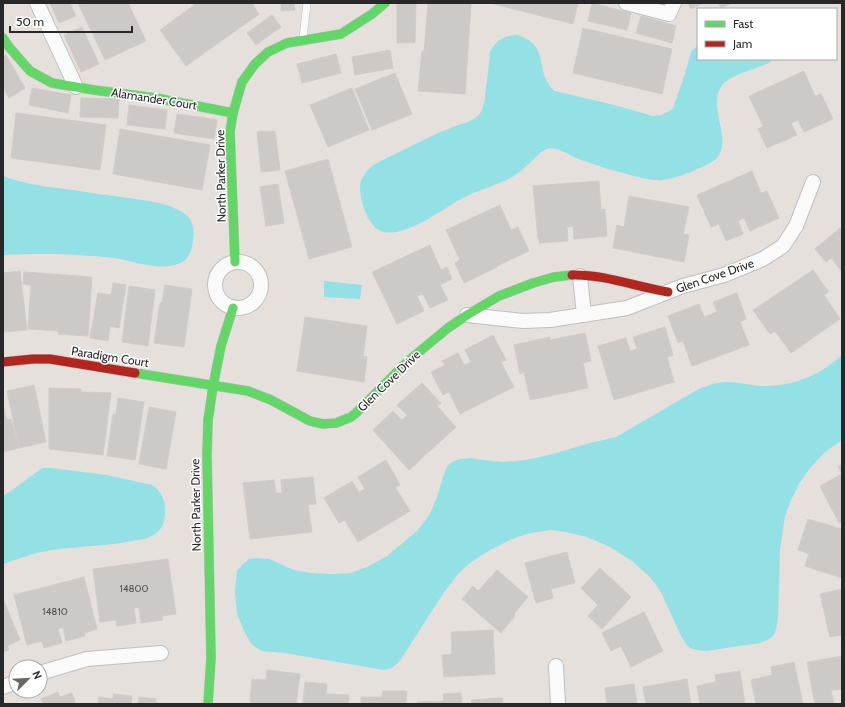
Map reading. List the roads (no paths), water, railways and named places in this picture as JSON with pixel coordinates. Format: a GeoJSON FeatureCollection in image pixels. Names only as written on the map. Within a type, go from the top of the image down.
{"type":"FeatureCollection","features":[{"type":"Feature","properties":{"kind":"street"},"geometry":{"type":"LineString","coordinates":[[37,3],[76,87]]}},
{"type":"Feature","properties":{"kind":"street","name":"North Parker Drive"},"geometry":{"type":"LineString","coordinates":[[235,262],[230,132],[233,113],[242,82],[255,64],[268,52],[287,43],[341,34],[372,14],[385,3]]}},
{"type":"Feature","properties":{"kind":"street"},"geometry":{"type":"LineString","coordinates":[[626,3],[669,14],[674,3]]}},
{"type":"Feature","properties":{"kind":"street","name":"Alamander Court"},"geometry":{"type":"LineString","coordinates":[[3,38],[30,71],[52,83],[156,98],[233,113]]}},
{"type":"Feature","properties":{"kind":"street","name":"Glen Cove Drive"},"geometry":{"type":"LineString","coordinates":[[467,315],[523,321],[550,320],[584,315],[627,308],[683,286],[724,275],[762,259],[783,246],[796,226],[813,182]]}},
{"type":"Feature","properties":{"kind":"street"},"geometry":{"type":"LineString","coordinates":[[235,262],[243,262],[251,266],[260,278],[261,286],[255,301],[248,306],[241,308],[233,308],[220,301],[216,294],[215,287],[215,280],[222,268],[235,262]]}},
{"type":"Feature","properties":{"kind":"street","name":"Glen Cove Drive"},"geometry":{"type":"LineString","coordinates":[[213,386],[248,391],[271,400],[310,421],[323,424],[336,423],[356,413],[408,361],[448,328],[498,296],[554,277],[574,275],[622,282],[668,292]]}},
{"type":"Feature","properties":{"kind":"street"},"geometry":{"type":"LineString","coordinates":[[580,276],[584,315]]}},
{"type":"Feature","properties":{"kind":"street","name":"North Parker Drive"},"geometry":{"type":"LineString","coordinates":[[208,704],[211,658],[207,455],[208,420],[221,346],[233,308]]}},
{"type":"Feature","properties":{"kind":"street","name":"Paradigm Court"},"geometry":{"type":"LineString","coordinates":[[3,362],[27,359],[50,360],[213,386]]}},
{"type":"Feature","properties":{"kind":"street"},"geometry":{"type":"LineString","coordinates":[[48,671],[87,659],[161,653]]}},
{"type":"Feature","properties":{"kind":"street"},"geometry":{"type":"LineString","coordinates":[[556,666],[558,704]]}},
{"type":"Feature","properties":{"kind":"lane"},"geometry":{"type":"LineString","coordinates":[[303,40],[307,3]]}},
{"type":"Feature","properties":{"kind":"water"},"geometry":{"type":"Polygon","coordinates":[[[517,35],[528,39],[535,45],[539,52],[548,84],[555,91],[653,116],[661,115],[673,108],[691,52],[697,46],[697,60],[773,60],[724,83],[719,92],[717,102],[722,135],[720,154],[713,161],[696,170],[668,179],[652,180],[597,165],[576,158],[558,149],[550,148],[541,152],[512,177],[463,198],[421,223],[397,232],[386,232],[377,229],[368,218],[362,200],[360,185],[365,173],[384,159],[436,134],[470,121],[478,116],[484,103],[490,52],[500,39],[517,35]]]}},
{"type":"Feature","properties":{"kind":"water"},"geometry":{"type":"Polygon","coordinates":[[[3,176],[20,182],[146,201],[171,207],[188,216],[192,222],[194,237],[190,254],[183,262],[167,266],[144,264],[115,258],[87,256],[45,254],[3,255],[3,176]]]}},
{"type":"Feature","properties":{"kind":"water"},"geometry":{"type":"Polygon","coordinates":[[[324,281],[362,285],[360,299],[324,297],[324,281]]]}},
{"type":"Feature","properties":{"kind":"water"},"geometry":{"type":"Polygon","coordinates":[[[842,355],[842,440],[825,452],[811,467],[800,482],[785,516],[780,550],[778,619],[776,630],[773,636],[768,640],[759,643],[707,651],[690,648],[681,636],[661,592],[650,577],[632,561],[610,547],[587,537],[550,530],[530,533],[512,539],[490,550],[470,563],[457,575],[441,597],[401,659],[396,665],[384,670],[285,653],[262,651],[250,642],[244,631],[237,614],[235,591],[237,571],[249,559],[269,559],[294,570],[310,573],[351,573],[367,567],[387,556],[417,531],[430,514],[448,465],[454,461],[470,458],[502,462],[526,460],[616,437],[697,390],[708,386],[727,382],[768,386],[792,382],[815,374],[842,355]]]}},
{"type":"Feature","properties":{"kind":"water"},"geometry":{"type":"Polygon","coordinates":[[[43,468],[107,475],[152,485],[161,494],[164,500],[165,515],[163,525],[155,534],[144,539],[41,552],[3,564],[3,496],[43,468]]]}}]}
